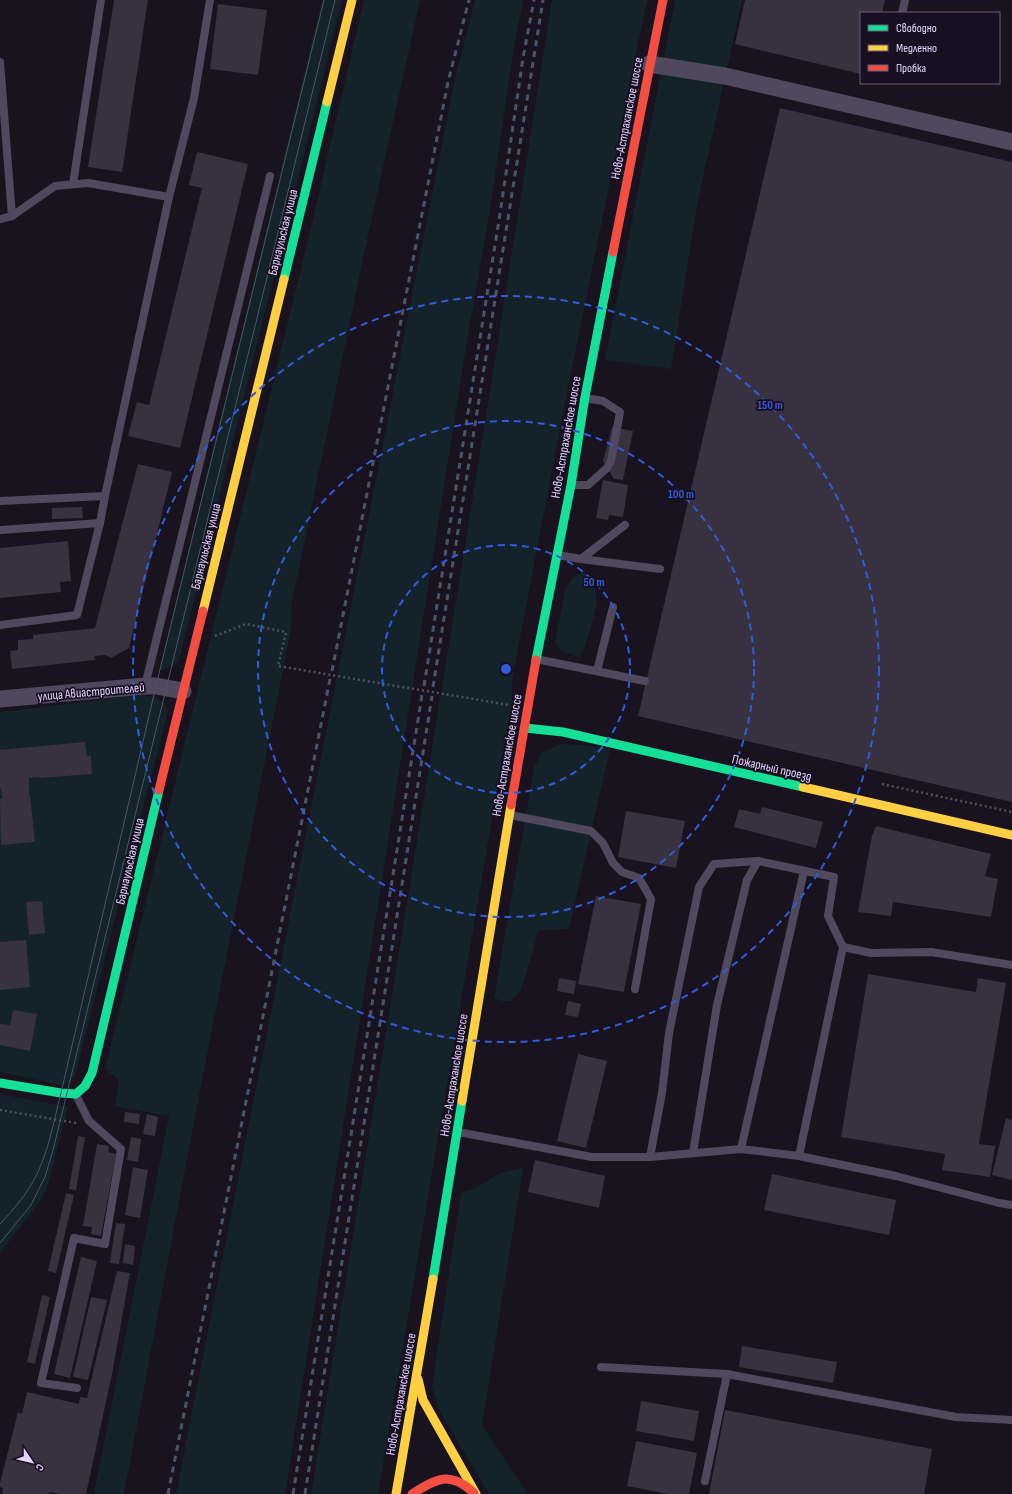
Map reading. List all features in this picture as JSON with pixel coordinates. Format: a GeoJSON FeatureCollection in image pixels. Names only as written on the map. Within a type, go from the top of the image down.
{"type":"FeatureCollection","features":[{"type":"Feature","properties":{"kind":"main road","name":"Барнаульская улица"},"geometry":{"type":"LineString","coordinates":[[76,1094],[85,1086],[92,1073],[183,691],[352,0]]}},
{"type":"Feature","properties":{"kind":"main road","name":"Ново-Астраханское шоссе"},"geometry":{"type":"LineString","coordinates":[[396,1494],[536,659],[571,485],[585,397],[649,64],[663,0]]}},
{"type":"Feature","properties":{"kind":"main road","name":"Пожарный проезд"},"geometry":{"type":"LineString","coordinates":[[525,728],[571,734],[1012,835]]}},
{"type":"Feature","properties":{"kind":"main road"},"geometry":{"type":"LineString","coordinates":[[0,1083],[76,1094]]}},
{"type":"Feature","properties":{"kind":"main road"},"geometry":{"type":"LineString","coordinates":[[417,1376],[423,1400],[476,1494]]}},
{"type":"Feature","properties":{"kind":"main road"},"geometry":{"type":"LineString","coordinates":[[412,1494],[435,1481],[451,1478],[459,1480],[476,1494]]}},
{"type":"Feature","properties":{"kind":"street"},"geometry":{"type":"LineString","coordinates":[[649,64],[725,76],[1012,142]]}},
{"type":"Feature","properties":{"kind":"street","name":"улица Авиастроителей"},"geometry":{"type":"LineString","coordinates":[[0,699],[145,686],[156,686],[183,691]]}},
{"type":"Feature","properties":{"kind":"lane"},"geometry":{"type":"LineString","coordinates":[[73,184],[101,0]]}},
{"type":"Feature","properties":{"kind":"lane"},"geometry":{"type":"LineString","coordinates":[[0,626],[77,615],[100,523],[169,197],[194,98],[210,0]]}},
{"type":"Feature","properties":{"kind":"lane"},"geometry":{"type":"LineString","coordinates":[[902,12],[905,0]]}},
{"type":"Feature","properties":{"kind":"lane"},"geometry":{"type":"LineString","coordinates":[[0,62],[12,216]]}},
{"type":"Feature","properties":{"kind":"lane"},"geometry":{"type":"LineString","coordinates":[[145,686],[270,176]]}},
{"type":"Feature","properties":{"kind":"lane"},"geometry":{"type":"LineString","coordinates":[[0,219],[12,216],[55,186],[88,183],[169,197]]}},
{"type":"Feature","properties":{"kind":"lane"},"geometry":{"type":"LineString","coordinates":[[571,485],[588,485],[607,468],[611,461],[620,412],[603,401],[585,397]]}},
{"type":"Feature","properties":{"kind":"lane"},"geometry":{"type":"LineString","coordinates":[[0,501],[105,496]]}},
{"type":"Feature","properties":{"kind":"lane"},"geometry":{"type":"LineString","coordinates":[[0,530],[100,523]]}},
{"type":"Feature","properties":{"kind":"lane"},"geometry":{"type":"LineString","coordinates":[[581,558],[625,525]]}},
{"type":"Feature","properties":{"kind":"lane"},"geometry":{"type":"LineString","coordinates":[[557,554],[660,569]]}},
{"type":"Feature","properties":{"kind":"lane"},"geometry":{"type":"LineString","coordinates":[[597,671],[613,607]]}},
{"type":"Feature","properties":{"kind":"lane"},"geometry":{"type":"LineString","coordinates":[[536,659],[645,681]]}},
{"type":"Feature","properties":{"kind":"lane"},"geometry":{"type":"LineString","coordinates":[[509,815],[592,831],[603,843],[613,863],[622,872],[639,878],[651,899],[635,989]]}},
{"type":"Feature","properties":{"kind":"lane"},"geometry":{"type":"LineString","coordinates":[[650,1157],[662,1093],[669,1033],[699,887],[714,864],[758,861],[834,877],[828,916],[843,947],[800,1156]]}},
{"type":"Feature","properties":{"kind":"lane"},"geometry":{"type":"LineString","coordinates":[[693,1153],[717,1005],[747,880],[758,861]]}},
{"type":"Feature","properties":{"kind":"lane"},"geometry":{"type":"LineString","coordinates":[[741,1149],[804,871]]}},
{"type":"Feature","properties":{"kind":"lane"},"geometry":{"type":"LineString","coordinates":[[843,947],[871,953],[930,952],[1012,964]]}},
{"type":"Feature","properties":{"kind":"lane"},"geometry":{"type":"LineString","coordinates":[[76,1094],[89,1122],[121,1149],[105,1244],[74,1238],[41,1383],[77,1388]]}},
{"type":"Feature","properties":{"kind":"lane"},"geometry":{"type":"LineString","coordinates":[[457,1132],[592,1157],[650,1157],[741,1149],[800,1156],[896,1176],[999,1203],[1012,1205]]}},
{"type":"Feature","properties":{"kind":"lane"},"geometry":{"type":"LineString","coordinates":[[601,1367],[727,1374],[956,1417],[1012,1420]]}},
{"type":"Feature","properties":{"kind":"lane"},"geometry":{"type":"LineString","coordinates":[[705,1481],[727,1374]]}},
{"type":"Feature","properties":{"kind":"path"},"geometry":{"type":"LineString","coordinates":[[214,637],[246,624],[286,632],[278,666],[514,706]]}},
{"type":"Feature","properties":{"kind":"path"},"geometry":{"type":"LineString","coordinates":[[0,1110],[74,1124],[89,1122]]}},
{"type":"Feature","properties":{"kind":"shaded area"},"geometry":{"type":"Polygon","coordinates":[[[322,0],[342,0],[179,661],[172,666],[159,671],[322,0]]]}},
{"type":"Feature","properties":{"kind":"shaded area"},"geometry":{"type":"Polygon","coordinates":[[[364,0],[420,0],[365,249],[291,607],[291,629],[196,1111],[124,1494],[94,1494],[169,1116],[115,1106],[119,1080],[105,1069],[308,240],[364,0]]]}},
{"type":"Feature","properties":{"kind":"shaded area"},"geometry":{"type":"Polygon","coordinates":[[[475,0],[523,0],[513,53],[490,209],[466,347],[285,1494],[176,1494],[454,83],[475,0]]]}},
{"type":"Feature","properties":{"kind":"shaded area"},"geometry":{"type":"Polygon","coordinates":[[[552,0],[647,0],[565,402],[512,680],[512,699],[378,1494],[311,1494],[487,410],[552,0]]]}},
{"type":"Feature","properties":{"kind":"shaded area"},"geometry":{"type":"Polygon","coordinates":[[[675,0],[742,0],[697,205],[671,369],[605,360],[675,0]]]}},
{"type":"Feature","properties":{"kind":"shaded area"},"geometry":{"type":"Polygon","coordinates":[[[581,573],[587,574],[594,579],[597,604],[585,647],[580,658],[562,651],[555,643],[565,590],[572,578],[581,573]]]}},
{"type":"Feature","properties":{"kind":"shaded area"},"geometry":{"type":"Polygon","coordinates":[[[143,695],[155,697],[164,702],[168,711],[75,1076],[68,1084],[61,1085],[0,1072],[0,712],[143,695]]]}},
{"type":"Feature","properties":{"kind":"shaded area"},"geometry":{"type":"Polygon","coordinates":[[[561,744],[584,745],[610,749],[569,929],[539,930],[521,990],[511,1001],[502,1001],[494,998],[534,768],[541,753],[561,744]]]}},
{"type":"Feature","properties":{"kind":"shaded area"},"geometry":{"type":"Polygon","coordinates":[[[0,1094],[68,1107],[47,1188],[38,1204],[0,1253],[0,1094]]]}},
{"type":"Feature","properties":{"kind":"shaded area"},"geometry":{"type":"Polygon","coordinates":[[[523,1168],[482,1425],[528,1494],[489,1494],[440,1412],[432,1387],[461,1193],[476,1188],[500,1173],[523,1168]]]}},
{"type":"Feature","properties":{"kind":"building"},"geometry":{"type":"Polygon","coordinates":[[[114,0],[148,0],[122,172],[88,167],[114,0]]]}},
{"type":"Feature","properties":{"kind":"building"},"geometry":{"type":"Polygon","coordinates":[[[745,0],[885,0],[882,12],[860,12],[860,74],[735,44],[745,0]]]}},
{"type":"Feature","properties":{"kind":"building"},"geometry":{"type":"Polygon","coordinates":[[[218,4],[267,10],[258,75],[210,69],[218,4]]]}},
{"type":"Feature","properties":{"kind":"building"},"geometry":{"type":"Polygon","coordinates":[[[780,108],[1012,162],[1012,802],[638,716],[780,108]]]}},
{"type":"Feature","properties":{"kind":"building"},"geometry":{"type":"Polygon","coordinates":[[[197,152],[248,164],[180,448],[128,436],[137,402],[149,405],[202,188],[189,185],[197,152]]]}},
{"type":"Feature","properties":{"kind":"building"},"geometry":{"type":"Polygon","coordinates":[[[612,427],[633,431],[623,480],[614,479],[603,461],[612,427]]]}},
{"type":"Feature","properties":{"kind":"building"},"geometry":{"type":"Polygon","coordinates":[[[138,464],[172,472],[129,648],[111,658],[105,655],[94,656],[95,660],[12,669],[10,651],[18,650],[18,640],[33,639],[33,635],[95,628],[138,464]]]}},
{"type":"Feature","properties":{"kind":"building"},"geometry":{"type":"Polygon","coordinates":[[[603,480],[628,485],[623,517],[609,515],[608,520],[596,518],[603,480]]]}},
{"type":"Feature","properties":{"kind":"building"},"geometry":{"type":"Polygon","coordinates":[[[82,507],[83,518],[52,519],[52,508],[82,507]]]}},
{"type":"Feature","properties":{"kind":"building"},"geometry":{"type":"Polygon","coordinates":[[[68,541],[71,581],[60,582],[61,592],[0,598],[0,548],[68,541]]]}},
{"type":"Feature","properties":{"kind":"building"},"geometry":{"type":"Polygon","coordinates":[[[85,742],[87,756],[91,756],[92,774],[29,778],[29,795],[35,842],[1,845],[0,799],[2,799],[0,788],[0,750],[85,742]]]}},
{"type":"Feature","properties":{"kind":"building"},"geometry":{"type":"Polygon","coordinates":[[[762,807],[823,822],[816,848],[734,827],[739,809],[760,814],[762,807]]]}},
{"type":"Feature","properties":{"kind":"building"},"geometry":{"type":"Polygon","coordinates":[[[626,811],[685,821],[676,868],[618,857],[626,811]]]}},
{"type":"Feature","properties":{"kind":"building"},"geometry":{"type":"Polygon","coordinates":[[[876,826],[991,854],[985,876],[998,879],[991,917],[893,902],[891,916],[858,912],[872,836],[876,826]]]}},
{"type":"Feature","properties":{"kind":"building"},"geometry":{"type":"Polygon","coordinates":[[[596,896],[641,904],[624,992],[578,984],[596,896]]]}},
{"type":"Feature","properties":{"kind":"building"},"geometry":{"type":"Polygon","coordinates":[[[42,901],[45,933],[29,935],[26,902],[42,901]]]}},
{"type":"Feature","properties":{"kind":"building"},"geometry":{"type":"Polygon","coordinates":[[[26,940],[30,987],[0,990],[0,942],[26,940]]]}},
{"type":"Feature","properties":{"kind":"building"},"geometry":{"type":"Polygon","coordinates":[[[868,974],[976,992],[978,978],[1006,983],[979,1144],[995,1146],[990,1177],[942,1170],[945,1154],[841,1137],[868,974]]]}},
{"type":"Feature","properties":{"kind":"building"},"geometry":{"type":"Polygon","coordinates":[[[559,978],[576,981],[574,994],[557,991],[559,978]]]}},
{"type":"Feature","properties":{"kind":"building"},"geometry":{"type":"Polygon","coordinates":[[[568,1001],[581,1004],[578,1017],[565,1015],[568,1001]]]}},
{"type":"Feature","properties":{"kind":"building"},"geometry":{"type":"Polygon","coordinates":[[[13,1010],[37,1014],[30,1051],[0,1045],[0,1024],[10,1025],[13,1010]]]}},
{"type":"Feature","properties":{"kind":"building"},"geometry":{"type":"Polygon","coordinates":[[[578,1054],[607,1061],[586,1148],[557,1141],[578,1054]]]}},
{"type":"Feature","properties":{"kind":"building"},"geometry":{"type":"Polygon","coordinates":[[[125,1112],[140,1114],[139,1124],[124,1122],[125,1112]]]}},
{"type":"Feature","properties":{"kind":"building"},"geometry":{"type":"Polygon","coordinates":[[[147,1114],[158,1117],[155,1136],[143,1134],[147,1114]]]}},
{"type":"Feature","properties":{"kind":"building"},"geometry":{"type":"Polygon","coordinates":[[[1006,1118],[1012,1120],[1012,1180],[992,1175],[1006,1118]]]}},
{"type":"Feature","properties":{"kind":"building"},"geometry":{"type":"Polygon","coordinates":[[[78,1136],[85,1137],[76,1190],[69,1189],[78,1136]]]}},
{"type":"Feature","properties":{"kind":"building"},"geometry":{"type":"Polygon","coordinates":[[[131,1137],[141,1139],[138,1162],[127,1160],[131,1137]]]}},
{"type":"Feature","properties":{"kind":"building"},"geometry":{"type":"Polygon","coordinates":[[[97,1144],[109,1146],[108,1152],[116,1154],[101,1236],[91,1234],[92,1227],[83,1226],[97,1144]]]}},
{"type":"Feature","properties":{"kind":"building"},"geometry":{"type":"Polygon","coordinates":[[[535,1160],[605,1176],[599,1208],[528,1192],[535,1160]]]}},
{"type":"Feature","properties":{"kind":"building"},"geometry":{"type":"Polygon","coordinates":[[[133,1167],[148,1170],[140,1218],[125,1215],[133,1167]]]}},
{"type":"Feature","properties":{"kind":"building"},"geometry":{"type":"Polygon","coordinates":[[[772,1174],[896,1200],[889,1235],[764,1210],[772,1174]]]}},
{"type":"Feature","properties":{"kind":"building"},"geometry":{"type":"Polygon","coordinates":[[[66,1193],[74,1195],[56,1273],[48,1271],[66,1193]]]}},
{"type":"Feature","properties":{"kind":"building"},"geometry":{"type":"Polygon","coordinates":[[[116,1223],[125,1224],[119,1264],[110,1263],[116,1223]]]}},
{"type":"Feature","properties":{"kind":"building"},"geometry":{"type":"Polygon","coordinates":[[[125,1244],[135,1246],[133,1265],[123,1263],[125,1244]]]}},
{"type":"Feature","properties":{"kind":"building"},"geometry":{"type":"Polygon","coordinates":[[[81,1257],[97,1261],[70,1378],[54,1374],[81,1257]]]}},
{"type":"Feature","properties":{"kind":"building"},"geometry":{"type":"Polygon","coordinates":[[[117,1271],[130,1273],[112,1374],[86,1494],[60,1494],[49,1492],[49,1494],[2,1494],[3,1488],[0,1487],[0,1483],[18,1412],[22,1414],[27,1392],[79,1404],[80,1397],[87,1398],[117,1271]]]}},
{"type":"Feature","properties":{"kind":"building"},"geometry":{"type":"Polygon","coordinates":[[[42,1295],[50,1297],[35,1364],[27,1362],[42,1295]]]}},
{"type":"Feature","properties":{"kind":"building"},"geometry":{"type":"Polygon","coordinates":[[[91,1297],[107,1300],[88,1380],[73,1377],[91,1297]]]}},
{"type":"Feature","properties":{"kind":"building"},"geometry":{"type":"Polygon","coordinates":[[[742,1346],[837,1362],[833,1383],[739,1367],[742,1346]]]}},
{"type":"Feature","properties":{"kind":"building"},"geometry":{"type":"Polygon","coordinates":[[[641,1401],[699,1411],[694,1441],[636,1431],[641,1401]]]}},
{"type":"Feature","properties":{"kind":"building"},"geometry":{"type":"Polygon","coordinates":[[[725,1410],[932,1449],[924,1494],[709,1494],[725,1410]]]}},
{"type":"Feature","properties":{"kind":"building"},"geometry":{"type":"Polygon","coordinates":[[[636,1441],[697,1453],[689,1494],[668,1494],[627,1486],[636,1441]]]}},
{"type":"Feature","properties":{"kind":"tram line"},"geometry":{"type":"LineString","coordinates":[[0,1224],[20,1200],[33,1181],[45,1155],[51,1134],[156,686],[324,0]]}},
{"type":"Feature","properties":{"kind":"tram line"},"geometry":{"type":"LineString","coordinates":[[0,1243],[31,1205],[45,1177],[53,1150],[335,0]]}},
{"type":"Feature","properties":{"kind":"railway"},"geometry":{"type":"LineString","coordinates":[[332,671],[448,82],[469,0]]}},
{"type":"Feature","properties":{"kind":"railway"},"geometry":{"type":"LineString","coordinates":[[424,686],[500,214],[523,58],[534,0]]}},
{"type":"Feature","properties":{"kind":"railway"},"geometry":{"type":"LineString","coordinates":[[433,687],[543,0]]}},
{"type":"Feature","properties":{"kind":"railway"},"geometry":{"type":"LineString","coordinates":[[168,1494],[330,679]]}},
{"type":"Feature","properties":{"kind":"railway"},"geometry":{"type":"LineString","coordinates":[[293,1494],[422,695]]}},
{"type":"Feature","properties":{"kind":"railway"},"geometry":{"type":"LineString","coordinates":[[305,1494],[432,696]]}},
{"type":"Feature","properties":{"kind":"traffic: fast"},"geometry":{"type":"LineString","coordinates":[[284,279],[327,102]]}},
{"type":"Feature","properties":{"kind":"traffic: fast"},"geometry":{"type":"LineString","coordinates":[[536,660],[571,485],[585,397],[613,252]]}},
{"type":"Feature","properties":{"kind":"traffic: fast"},"geometry":{"type":"LineString","coordinates":[[525,728],[563,732],[803,787]]}},
{"type":"Feature","properties":{"kind":"traffic: fast"},"geometry":{"type":"LineString","coordinates":[[0,1083],[76,1094],[85,1086],[92,1073],[159,790]]}},
{"type":"Feature","properties":{"kind":"traffic: fast"},"geometry":{"type":"LineString","coordinates":[[433,1279],[462,1101]]}},
{"type":"Feature","properties":{"kind":"traffic: slow"},"geometry":{"type":"LineString","coordinates":[[327,102],[352,0]]}},
{"type":"Feature","properties":{"kind":"traffic: slow"},"geometry":{"type":"LineString","coordinates":[[203,611],[284,279]]}},
{"type":"Feature","properties":{"kind":"traffic: slow"},"geometry":{"type":"LineString","coordinates":[[803,787],[1012,835]]}},
{"type":"Feature","properties":{"kind":"traffic: slow"},"geometry":{"type":"LineString","coordinates":[[462,1101],[511,805]]}},
{"type":"Feature","properties":{"kind":"traffic: slow"},"geometry":{"type":"LineString","coordinates":[[396,1494],[433,1279]]}},
{"type":"Feature","properties":{"kind":"traffic: slow"},"geometry":{"type":"LineString","coordinates":[[418,1379],[423,1400],[476,1494]]}},
{"type":"Feature","properties":{"kind":"traffic: jam"},"geometry":{"type":"LineString","coordinates":[[613,252],[663,0]]}},
{"type":"Feature","properties":{"kind":"traffic: jam"},"geometry":{"type":"LineString","coordinates":[[159,790],[203,611]]}},
{"type":"Feature","properties":{"kind":"traffic: jam"},"geometry":{"type":"LineString","coordinates":[[511,805],[536,660]]}},
{"type":"Feature","properties":{"kind":"traffic: jam"},"geometry":{"type":"LineString","coordinates":[[412,1494],[429,1484],[443,1479],[450,1479],[458,1482],[474,1493]]}}]}
